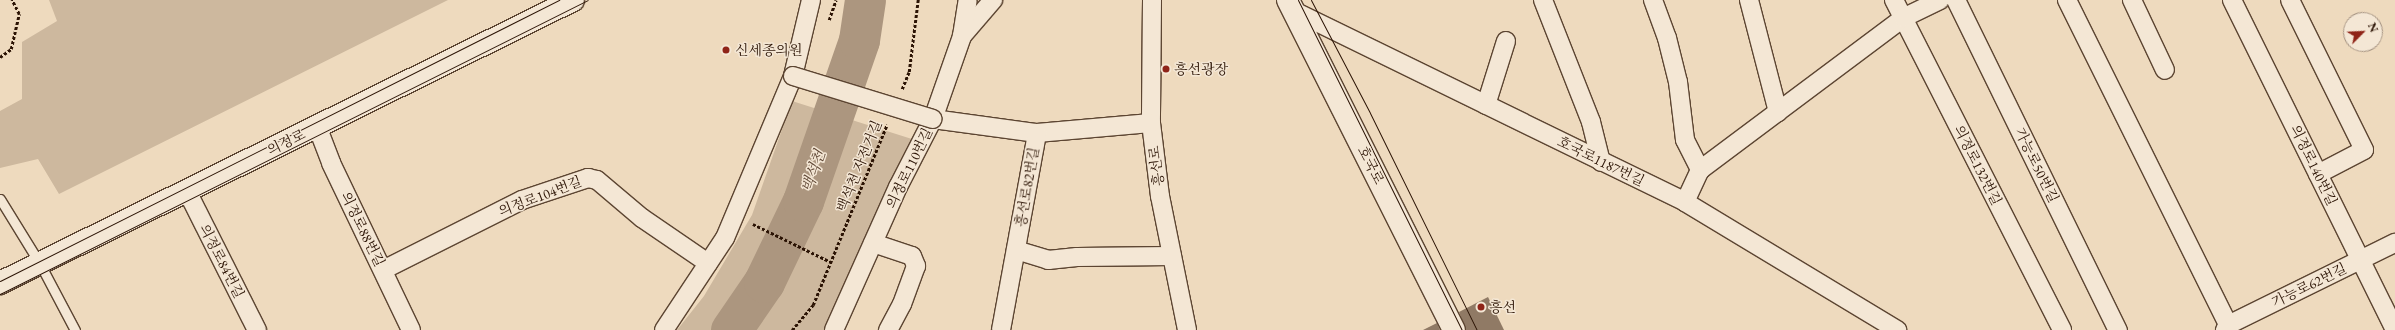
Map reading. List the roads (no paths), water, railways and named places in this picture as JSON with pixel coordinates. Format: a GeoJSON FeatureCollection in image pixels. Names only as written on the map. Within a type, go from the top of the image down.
{"type":"FeatureCollection","features":[{"type":"Feature","properties":{"kind":"street","name":"의정로"},"geometry":{"type":"LineString","coordinates":[[0,283],[573,0]]}},
{"type":"Feature","properties":{"kind":"street"},"geometry":{"type":"LineString","coordinates":[[664,330],[725,238],[793,76],[811,0]]}},
{"type":"Feature","properties":{"kind":"street","name":"의정로110번길"},"geometry":{"type":"LineString","coordinates":[[834,330],[873,243],[933,119],[962,36],[968,0]]}},
{"type":"Feature","properties":{"kind":"street"},"geometry":{"type":"LineString","coordinates":[[962,36],[994,0]]}},
{"type":"Feature","properties":{"kind":"street","name":"흥선로"},"geometry":{"type":"LineString","coordinates":[[1152,0],[1151,123],[1160,196],[1187,330]]}},
{"type":"Feature","properties":{"kind":"street"},"geometry":{"type":"LineString","coordinates":[[1544,0],[1591,122],[1601,162]]}},
{"type":"Feature","properties":{"kind":"street"},"geometry":{"type":"LineString","coordinates":[[1653,0],[1667,38],[1678,82],[1685,140],[1700,170]]}},
{"type":"Feature","properties":{"kind":"street"},"geometry":{"type":"LineString","coordinates":[[1749,0],[1778,112]]}},
{"type":"Feature","properties":{"kind":"street","name":"의정로132번길"},"geometry":{"type":"LineString","coordinates":[[1894,0],[2062,330]]}},
{"type":"Feature","properties":{"kind":"street"},"geometry":{"type":"LineString","coordinates":[[1685,202],[1700,170],[1902,18],[1940,0]]}},
{"type":"Feature","properties":{"kind":"street","name":"가능로50번길"},"geometry":{"type":"LineString","coordinates":[[1956,0],[2118,330]]}},
{"type":"Feature","properties":{"kind":"street"},"geometry":{"type":"LineString","coordinates":[[2067,0],[2226,328]]}},
{"type":"Feature","properties":{"kind":"street"},"geometry":{"type":"LineString","coordinates":[[2132,0],[2165,70]]}},
{"type":"Feature","properties":{"kind":"street","name":"의정로140번길"},"geometry":{"type":"LineString","coordinates":[[2232,0],[2395,330]]}},
{"type":"Feature","properties":{"kind":"street"},"geometry":{"type":"LineString","coordinates":[[2290,0],[2364,150],[2318,174]]}},
{"type":"Feature","properties":{"kind":"street","name":"호국로1187번길"},"geometry":{"type":"LineString","coordinates":[[1291,6],[1486,105],[1685,202],[1897,330]]}},
{"type":"Feature","properties":{"kind":"street","name":"호국로"},"geometry":{"type":"LineString","coordinates":[[1291,6],[1454,330]]}},
{"type":"Feature","properties":{"kind":"street"},"geometry":{"type":"LineString","coordinates":[[1486,105],[1506,41]]}},
{"type":"Feature","properties":{"kind":"street"},"geometry":{"type":"LineString","coordinates":[[793,76],[933,119],[1037,133]]}},
{"type":"Feature","properties":{"kind":"street","name":"흥선로82번길"},"geometry":{"type":"LineString","coordinates":[[1001,330],[1037,133],[1151,123]]}},
{"type":"Feature","properties":{"kind":"street","name":"의정로88번길"},"geometry":{"type":"LineString","coordinates":[[317,126],[331,163],[411,330]]}},
{"type":"Feature","properties":{"kind":"street","name":"의정로104번길"},"geometry":{"type":"LineString","coordinates":[[383,270],[522,200],[588,178],[597,180],[642,218],[708,263]]}},
{"type":"Feature","properties":{"kind":"street","name":"의정로84번길"},"geometry":{"type":"LineString","coordinates":[[187,191],[257,330]]}},
{"type":"Feature","properties":{"kind":"street"},"geometry":{"type":"LineString","coordinates":[[873,243],[912,256],[916,266],[902,304],[888,330]]}},
{"type":"Feature","properties":{"kind":"street","name":"가능로62번길"},"geometry":{"type":"LineString","coordinates":[[2226,328],[2395,243]]}},
{"type":"Feature","properties":{"kind":"street"},"geometry":{"type":"LineString","coordinates":[[1016,250],[1024,254],[1048,260],[1078,257],[1172,256]]}},
{"type":"Feature","properties":{"kind":"lane"},"geometry":{"type":"LineString","coordinates":[[0,199],[40,264],[75,330]]}},
{"type":"Feature","properties":{"kind":"waterway","name":"백석천"},"geometry":{"type":"LineString","coordinates":[[731,330],[764,282],[803,201],[859,40],[865,0]]}},
{"type":"Feature","properties":{"kind":"tram line"},"geometry":{"type":"LineString","coordinates":[[0,281],[559,0]]}},
{"type":"Feature","properties":{"kind":"tram line"},"geometry":{"type":"LineString","coordinates":[[0,294],[588,0]]}},
{"type":"Feature","properties":{"kind":"tram line"},"geometry":{"type":"LineString","coordinates":[[1298,0],[1462,330]]}},
{"type":"Feature","properties":{"kind":"tram line"},"geometry":{"type":"LineString","coordinates":[[1311,0],[1370,113],[1477,330]]}},
{"type":"Feature","properties":{"kind":"place","name":"신세종의원"},"geometry":{"type":"Point","coordinates":[726,50]}},
{"type":"Feature","properties":{"kind":"place","name":"흥선광장"},"geometry":{"type":"Point","coordinates":[1166,69]}},
{"type":"Feature","properties":{"kind":"place","name":"흥선"},"geometry":{"type":"Point","coordinates":[1481,307]}}]}
